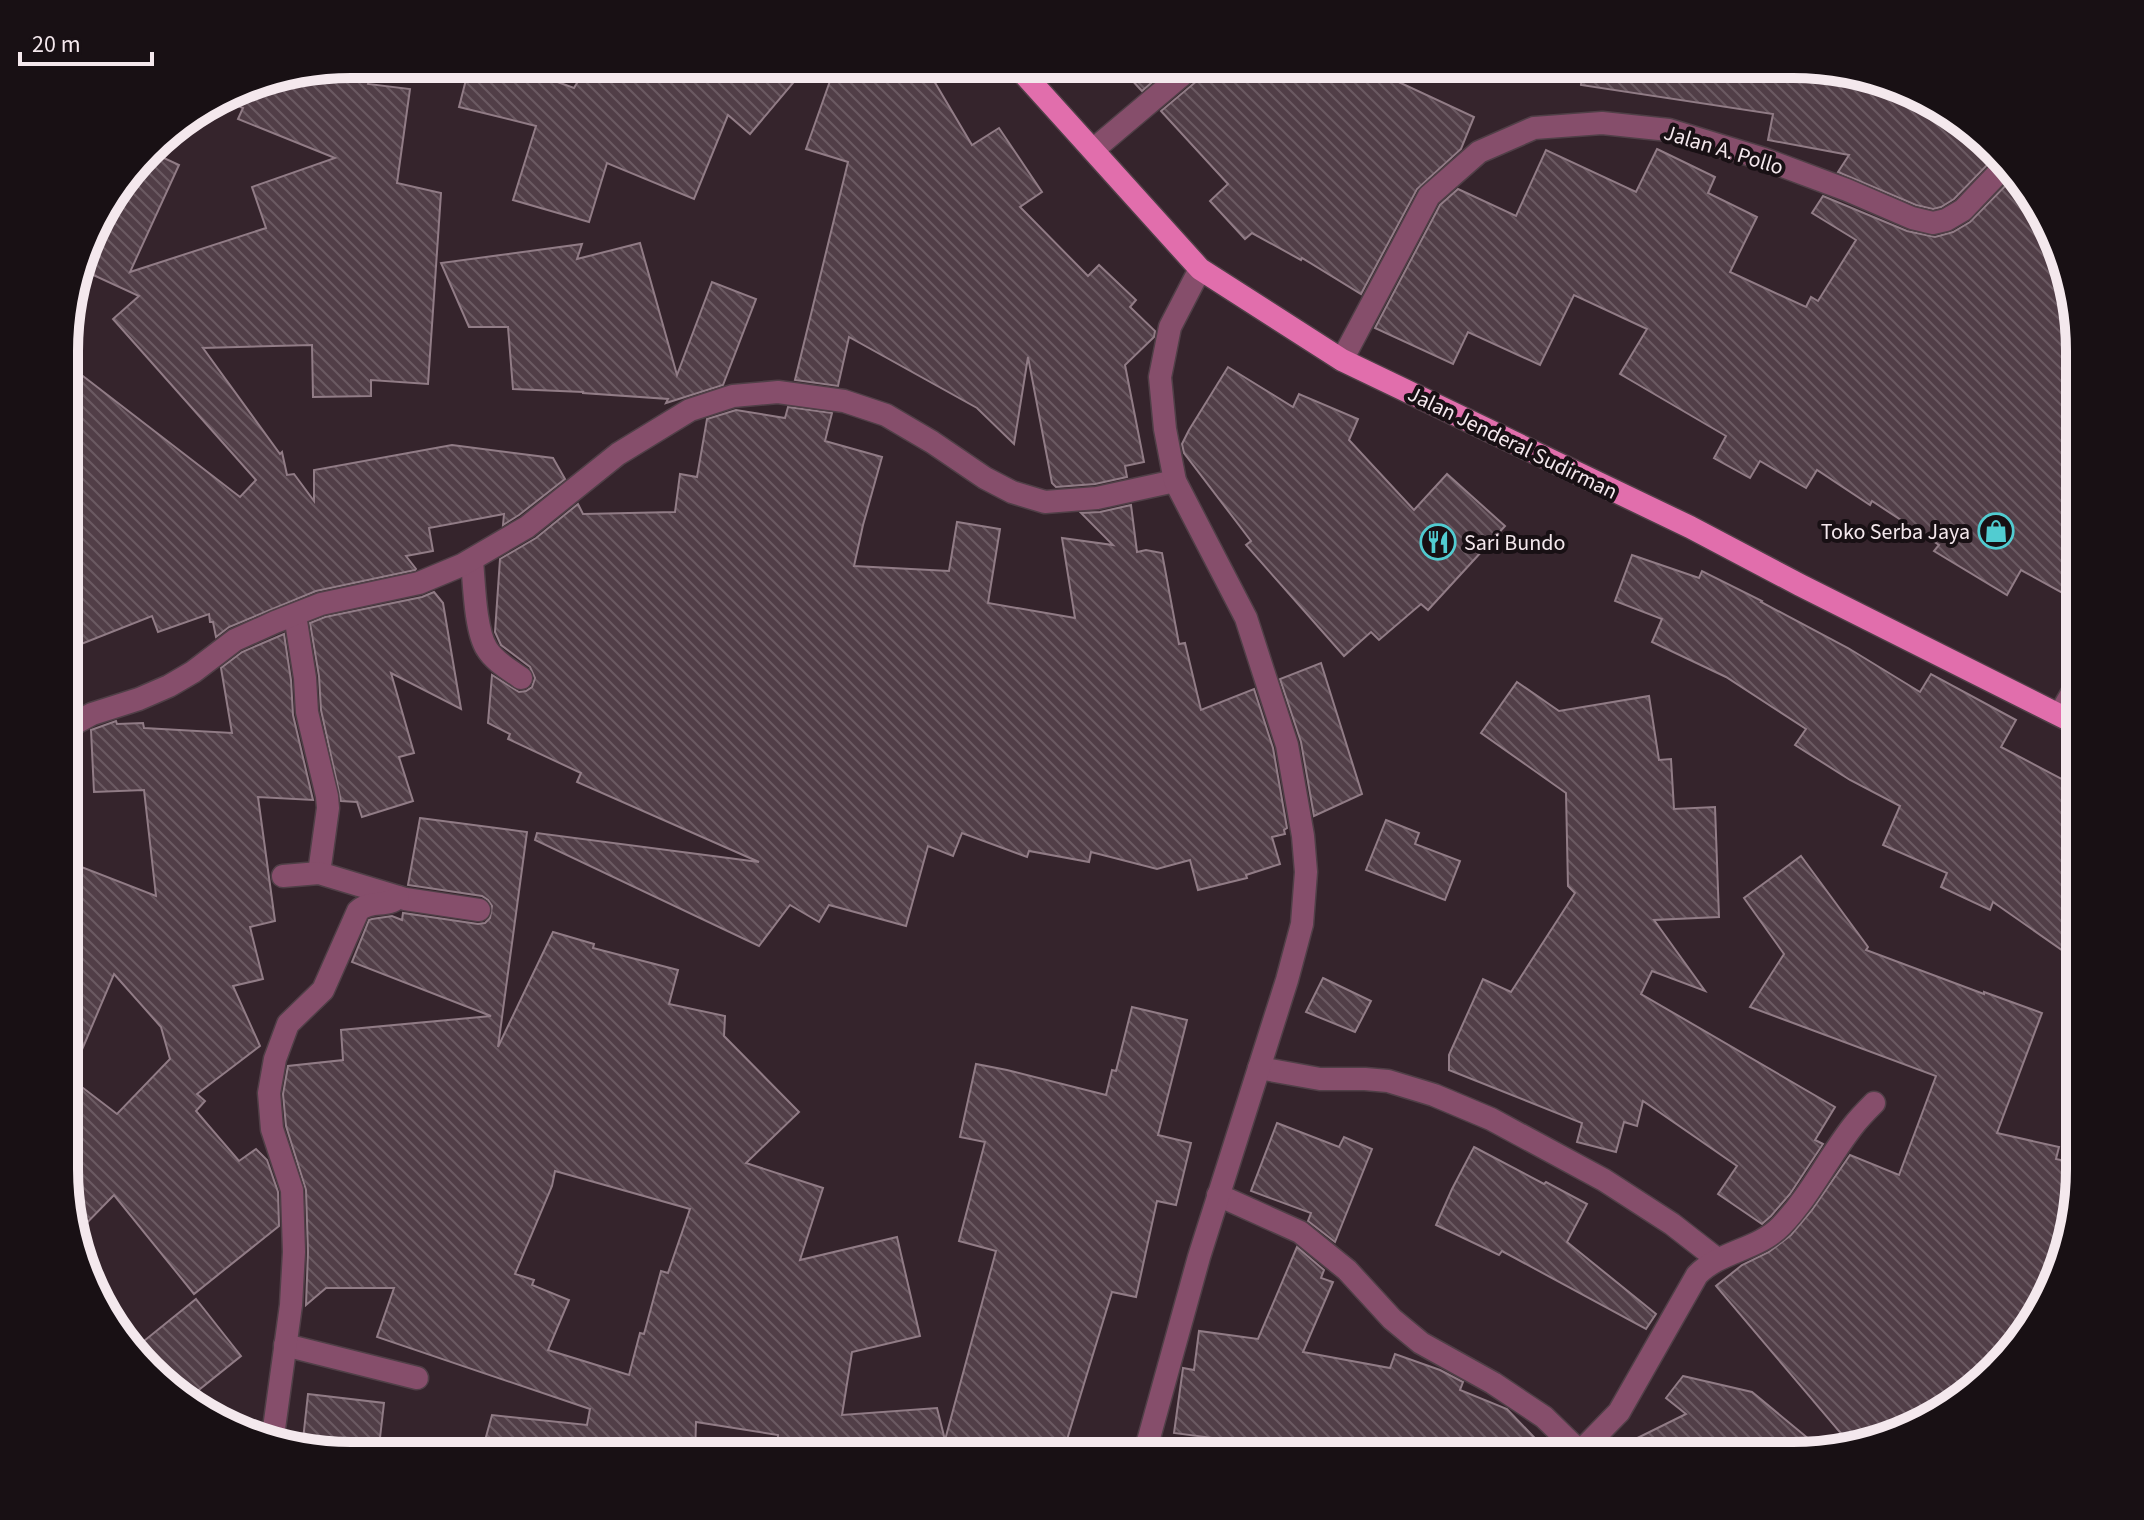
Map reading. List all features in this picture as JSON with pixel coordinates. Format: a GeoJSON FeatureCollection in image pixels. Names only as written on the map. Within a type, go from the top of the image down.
{"type":"FeatureCollection","features":[{"type":"Feature","properties":{"kind":"main road","name":"Jalan Jenderal Sudirman"},"geometry":{"type":"LineString","coordinates":[[1029,79],[1200,269],[1342,360],[1690,527],[2065,717]]}},
{"type":"Feature","properties":{"kind":"street"},"geometry":{"type":"LineString","coordinates":[[1093,150],[1177,79]]}},
{"type":"Feature","properties":{"kind":"street","name":"Jalan A. Pollo"},"geometry":{"type":"LineString","coordinates":[[1342,360],[1429,196],[1479,152],[1534,128],[1602,123],[1669,130],[1764,159],[1912,218],[1933,223],[1946,220],[1963,210],[1999,172]]}},
{"type":"Feature","properties":{"kind":"street"},"geometry":{"type":"LineString","coordinates":[[1148,1442],[1199,1257],[1287,980],[1302,924],[1306,872],[1287,745],[1246,618],[1175,481],[1165,429],[1160,377],[1170,327],[1200,269]]}},
{"type":"Feature","properties":{"kind":"street"},"geometry":{"type":"LineString","coordinates":[[78,721],[169,686],[235,640],[321,604],[419,583],[472,560],[527,527],[618,454],[690,410],[733,396],[778,392],[844,401],[886,415],[985,478],[1012,492],[1045,502],[1097,498],[1175,481]]}},
{"type":"Feature","properties":{"kind":"street"},"geometry":{"type":"LineString","coordinates":[[472,560],[478,619],[487,649],[521,678]]}},
{"type":"Feature","properties":{"kind":"street"},"geometry":{"type":"LineString","coordinates":[[295,615],[307,712],[328,808],[319,873]]}},
{"type":"Feature","properties":{"kind":"street"},"geometry":{"type":"LineString","coordinates":[[283,876],[319,873],[398,897],[479,910]]}},
{"type":"Feature","properties":{"kind":"street"},"geometry":{"type":"LineString","coordinates":[[274,1431],[291,1305],[294,1252],[292,1190],[272,1129],[269,1093],[275,1059],[288,1024],[323,990],[358,911],[364,905],[393,902],[398,897]]}},
{"type":"Feature","properties":{"kind":"street"},"geometry":{"type":"LineString","coordinates":[[1259,1068],[1320,1079],[1388,1081],[1434,1095],[1491,1119],[1604,1180],[1672,1224],[1717,1259]]}},
{"type":"Feature","properties":{"kind":"street"},"geometry":{"type":"LineString","coordinates":[[1593,1442],[1619,1412],[1697,1275],[1717,1259],[1769,1237],[1783,1225],[1854,1125],[1874,1103]]}},
{"type":"Feature","properties":{"kind":"street"},"geometry":{"type":"LineString","coordinates":[[1218,1195],[1300,1232],[1347,1270],[1392,1319],[1421,1343],[1493,1383],[1544,1417],[1570,1442]]}},
{"type":"Feature","properties":{"kind":"street"},"geometry":{"type":"LineString","coordinates":[[285,1345],[417,1378]]}},
{"type":"Feature","properties":{"kind":"building"},"geometry":{"type":"Polygon","coordinates":[[[333,79],[369,79],[368,84],[410,89],[397,183],[441,193],[428,384],[371,380],[371,396],[313,397],[312,345],[203,348],[280,454],[282,452],[287,475],[294,474],[314,501],[314,470],[452,445],[553,458],[565,479],[503,525],[504,514],[429,528],[433,551],[406,556],[415,570],[316,591],[229,627],[216,637],[209,614],[158,632],[152,616],[78,645],[78,372],[240,497],[256,480],[113,319],[139,296],[89,273],[99,246],[124,199],[161,156],[179,165],[130,272],[266,228],[252,187],[335,158],[238,119],[243,108],[235,105],[263,92],[298,83],[333,79]]]}},
{"type":"Feature","properties":{"kind":"building"},"geometry":{"type":"Polygon","coordinates":[[[466,79],[549,79],[574,88],[579,79],[796,79],[750,134],[728,115],[694,199],[607,163],[589,222],[513,200],[536,126],[459,107],[466,79]]]}},
{"type":"Feature","properties":{"kind":"building"},"geometry":{"type":"Polygon","coordinates":[[[831,79],[933,79],[972,145],[999,128],[1042,192],[1020,207],[1088,276],[1099,265],[1136,300],[1130,307],[1155,331],[1154,337],[1125,365],[1144,462],[1125,466],[1127,477],[1095,484],[1056,487],[1052,483],[1028,357],[1014,444],[977,408],[849,337],[838,386],[795,380],[848,162],[806,149],[831,79]]]}},
{"type":"Feature","properties":{"kind":"building"},"geometry":{"type":"Polygon","coordinates":[[[1131,79],[1156,79],[1142,91],[1131,79]]]}},
{"type":"Feature","properties":{"kind":"building"},"geometry":{"type":"Polygon","coordinates":[[[1199,79],[1392,79],[1474,117],[1461,149],[1417,189],[1361,294],[1302,258],[1252,233],[1245,239],[1210,201],[1228,184],[1161,111],[1199,79]]]}},
{"type":"Feature","properties":{"kind":"building"},"geometry":{"type":"Polygon","coordinates":[[[1582,79],[1829,80],[1864,87],[1930,115],[1959,134],[1990,162],[1954,199],[1933,209],[1916,205],[1838,172],[1849,155],[1768,140],[1773,114],[1581,85],[1582,79]]]}},
{"type":"Feature","properties":{"kind":"building"},"geometry":{"type":"Polygon","coordinates":[[[1657,149],[1715,177],[1708,193],[1757,217],[1730,272],[1806,307],[1811,297],[1818,301],[1856,240],[1812,213],[1823,196],[1907,231],[1935,237],[1953,232],[1970,222],[2008,183],[2029,214],[2045,246],[2061,298],[2065,333],[2065,594],[2021,570],[2007,595],[1934,551],[1939,545],[1817,470],[1806,488],[1760,461],[1750,478],[1714,458],[1726,436],[1620,374],[1647,329],[1574,295],[1540,365],[1468,332],[1453,364],[1375,328],[1440,205],[1458,189],[1516,216],[1546,150],[1636,192],[1657,149]]]}},
{"type":"Feature","properties":{"kind":"building"},"geometry":{"type":"Polygon","coordinates":[[[640,243],[677,375],[712,282],[756,299],[723,385],[666,403],[668,399],[513,389],[508,327],[469,327],[441,263],[582,244],[577,259],[640,243]]]}},
{"type":"Feature","properties":{"kind":"building"},"geometry":{"type":"Polygon","coordinates":[[[1228,367],[1293,407],[1299,394],[1358,419],[1349,440],[1414,510],[1447,474],[1505,526],[1428,610],[1421,604],[1379,640],[1371,632],[1344,656],[1246,545],[1251,541],[1184,453],[1182,444],[1189,430],[1228,367]]]}},
{"type":"Feature","properties":{"kind":"building"},"geometry":{"type":"Polygon","coordinates":[[[788,407],[832,413],[825,441],[882,457],[854,566],[949,571],[957,522],[1000,529],[988,603],[1075,618],[1062,538],[1113,545],[1081,513],[1131,505],[1137,552],[1162,553],[1179,644],[1185,643],[1201,710],[1254,689],[1273,748],[1287,828],[1285,834],[1272,837],[1280,864],[1246,875],[1247,878],[1198,890],[1190,860],[1157,869],[1091,852],[1089,862],[1029,851],[1027,857],[962,833],[953,856],[928,846],[906,926],[829,905],[819,922],[790,905],[759,946],[535,840],[537,833],[759,862],[577,782],[581,773],[508,739],[510,734],[488,723],[492,675],[519,692],[532,687],[535,678],[530,667],[501,645],[495,632],[500,559],[536,538],[578,504],[583,514],[675,512],[680,474],[697,477],[707,419],[736,410],[785,418],[788,407]]]}},
{"type":"Feature","properties":{"kind":"building"},"geometry":{"type":"Polygon","coordinates":[[[1632,555],[1699,578],[1702,571],[1848,648],[1920,692],[1931,674],[2016,720],[2001,747],[2065,781],[2065,952],[1993,902],[1990,910],[1941,887],[1947,873],[1883,845],[1900,806],[1850,780],[1795,745],[1806,729],[1726,677],[1652,642],[1662,619],[1615,601],[1632,555]]]}},
{"type":"Feature","properties":{"kind":"building"},"geometry":{"type":"Polygon","coordinates":[[[434,592],[443,603],[461,709],[391,673],[414,753],[399,757],[413,801],[362,817],[357,802],[341,801],[321,710],[310,623],[434,592]]]}},
{"type":"Feature","properties":{"kind":"building"},"geometry":{"type":"Polygon","coordinates":[[[284,634],[293,715],[313,800],[258,797],[275,921],[250,927],[263,979],[233,986],[260,1046],[197,1094],[205,1101],[196,1111],[239,1161],[256,1149],[267,1160],[278,1192],[279,1226],[194,1294],[114,1195],[84,1226],[79,1187],[79,1085],[117,1114],[170,1059],[161,1027],[114,974],[79,1057],[79,867],[156,896],[144,790],[94,792],[91,730],[116,721],[117,724],[143,723],[144,728],[232,733],[221,668],[242,652],[284,634]]]}},
{"type":"Feature","properties":{"kind":"building"},"geometry":{"type":"Polygon","coordinates":[[[1321,663],[1362,794],[1314,816],[1301,742],[1280,679],[1321,663]]]}},
{"type":"Feature","properties":{"kind":"building"},"geometry":{"type":"Polygon","coordinates":[[[1517,682],[1559,711],[1649,696],[1659,760],[1671,759],[1674,809],[1715,807],[1719,917],[1654,920],[1705,991],[1652,971],[1641,994],[1835,1107],[1815,1140],[1823,1144],[1790,1194],[1762,1224],[1718,1194],[1737,1166],[1643,1101],[1637,1126],[1624,1122],[1616,1152],[1577,1142],[1582,1123],[1449,1070],[1449,1055],[1483,979],[1511,992],[1575,893],[1568,886],[1566,793],[1481,733],[1517,682]]]}},
{"type":"Feature","properties":{"kind":"building"},"geometry":{"type":"Polygon","coordinates":[[[420,818],[527,832],[498,1047],[553,932],[594,944],[593,948],[678,970],[669,1004],[725,1016],[724,1036],[799,1112],[746,1163],[823,1188],[800,1260],[897,1237],[920,1336],[852,1352],[842,1415],[937,1408],[945,1440],[996,1251],[959,1241],[985,1142],[960,1137],[976,1064],[1106,1095],[1112,1070],[1116,1071],[1132,1007],[1187,1020],[1158,1135],[1191,1143],[1176,1205],[1157,1201],[1136,1297],[1112,1292],[1066,1442],[993,1441],[994,1439],[943,1441],[778,1441],[778,1435],[696,1422],[695,1441],[485,1441],[492,1415],[587,1425],[590,1409],[377,1337],[394,1288],[326,1288],[306,1305],[306,1190],[286,1126],[283,1094],[288,1066],[343,1060],[341,1030],[491,1016],[352,962],[369,920],[392,916],[402,920],[403,913],[485,923],[490,918],[492,906],[482,896],[408,885],[420,818]],[[555,1171],[552,1186],[515,1274],[534,1280],[532,1285],[569,1300],[548,1350],[629,1375],[661,1271],[668,1273],[690,1209],[555,1171]]]}},
{"type":"Feature","properties":{"kind":"building"},"geometry":{"type":"Polygon","coordinates":[[[1386,820],[1419,833],[1415,844],[1460,861],[1445,900],[1366,870],[1386,820]]]}},
{"type":"Feature","properties":{"kind":"building"},"geometry":{"type":"Polygon","coordinates":[[[1801,856],[1868,947],[1866,950],[2042,1013],[1997,1133],[2059,1147],[2056,1159],[2065,1161],[2061,1222],[2045,1274],[2010,1335],[1959,1386],[1914,1414],[1881,1428],[1846,1437],[1716,1286],[1742,1265],[1769,1252],[1791,1235],[1850,1155],[1899,1175],[1936,1076],[1750,1007],[1784,954],[1744,898],[1801,856]]]}},
{"type":"Feature","properties":{"kind":"building"},"geometry":{"type":"Polygon","coordinates":[[[1323,978],[1371,1001],[1355,1032],[1306,1012],[1323,978]]]}},
{"type":"Feature","properties":{"kind":"building"},"geometry":{"type":"Polygon","coordinates":[[[1277,1123],[1339,1147],[1344,1137],[1372,1149],[1335,1242],[1308,1221],[1311,1213],[1251,1191],[1277,1123]]]}},
{"type":"Feature","properties":{"kind":"building"},"geometry":{"type":"Polygon","coordinates":[[[1474,1147],[1587,1204],[1567,1242],[1656,1314],[1646,1329],[1502,1251],[1499,1255],[1436,1225],[1474,1147]]]}},
{"type":"Feature","properties":{"kind":"building"},"geometry":{"type":"Polygon","coordinates":[[[1297,1247],[1324,1270],[1321,1278],[1333,1282],[1303,1352],[1390,1368],[1395,1354],[1440,1370],[1463,1382],[1460,1390],[1507,1409],[1538,1442],[1240,1442],[1174,1433],[1183,1368],[1194,1370],[1199,1331],[1258,1339],[1297,1247]]]}},
{"type":"Feature","properties":{"kind":"building"},"geometry":{"type":"Polygon","coordinates":[[[196,1299],[241,1356],[195,1393],[158,1362],[141,1343],[196,1299]]]}},
{"type":"Feature","properties":{"kind":"building"},"geometry":{"type":"Polygon","coordinates":[[[1683,1376],[1752,1392],[1811,1441],[1630,1442],[1686,1414],[1666,1398],[1683,1376]]]}},
{"type":"Feature","properties":{"kind":"building"},"geometry":{"type":"Polygon","coordinates":[[[308,1394],[384,1403],[380,1441],[303,1438],[308,1394]]]}},
{"type":"Feature","properties":{"kind":"place","name":"Toko Serba Jaya"},"geometry":{"type":"Point","coordinates":[1996,531]}},
{"type":"Feature","properties":{"kind":"place","name":"Sari Bundo"},"geometry":{"type":"Point","coordinates":[1438,542]}}]}
